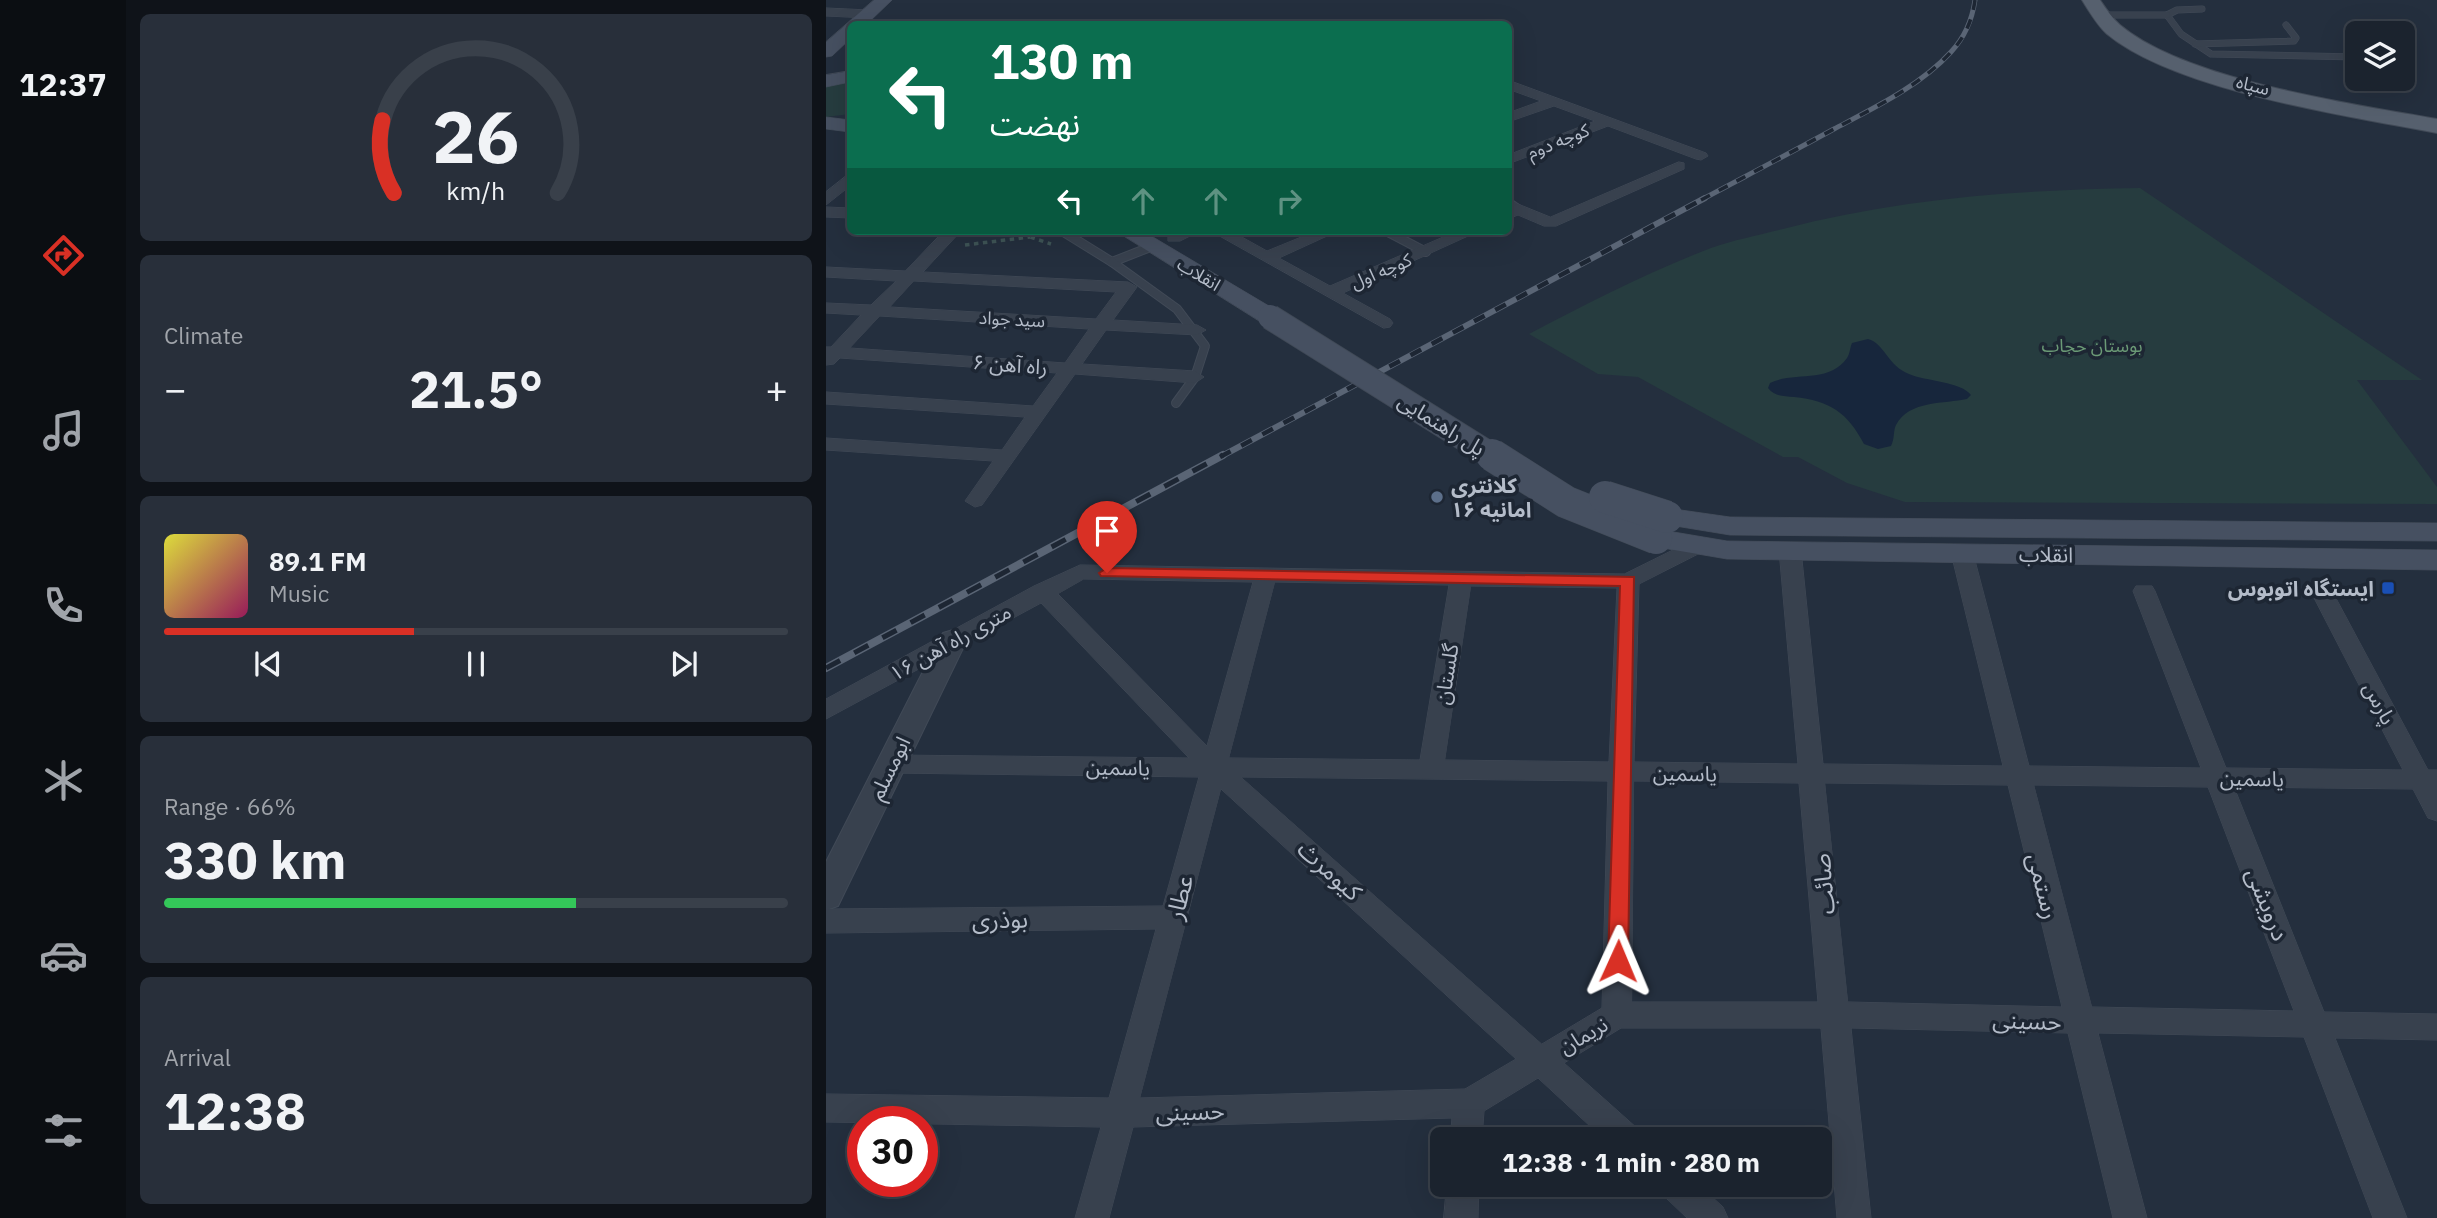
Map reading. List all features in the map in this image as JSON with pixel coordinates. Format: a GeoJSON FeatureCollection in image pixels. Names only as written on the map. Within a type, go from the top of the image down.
{"type":"FeatureCollection","features":[{"type":"Feature","properties":{"kind":"main road"},"geometry":{"type":"LineString","coordinates":[[867,21],[884,0]]}},
{"type":"Feature","properties":{"kind":"main road"},"geometry":{"type":"LineString","coordinates":[[867,21],[902,0]]}},
{"type":"Feature","properties":{"kind":"main road","name":"سپاه"},"geometry":{"type":"LineString","coordinates":[[2106,7],[2155,42],[2191,58],[2298,87],[2437,117]]}},
{"type":"Feature","properties":{"kind":"main road","name":"سپاه"},"geometry":{"type":"LineString","coordinates":[[2106,7],[2114,30],[2137,45],[2177,62],[2301,97],[2437,127]]}},
{"type":"Feature","properties":{"kind":"main road"},"geometry":{"type":"LineString","coordinates":[[826,52],[847,33]]}},
{"type":"Feature","properties":{"kind":"main road"},"geometry":{"type":"LineString","coordinates":[[826,81],[847,77]]}},
{"type":"Feature","properties":{"kind":"main road"},"geometry":{"type":"LineString","coordinates":[[826,122],[847,120]]}},
{"type":"Feature","properties":{"kind":"main road"},"geometry":{"type":"LineString","coordinates":[[826,122],[847,126]]}},
{"type":"Feature","properties":{"kind":"main road","name":"انقلاب"},"geometry":{"type":"LineString","coordinates":[[1171,236],[1280,314]]}},
{"type":"Feature","properties":{"kind":"main road","name":"پل راهنمایی"},"geometry":{"type":"LineString","coordinates":[[1280,314],[1566,502],[1661,528]]}},
{"type":"Feature","properties":{"kind":"main road","name":"انقلاب"},"geometry":{"type":"LineString","coordinates":[[1661,528],[1730,526],[2437,532]]}},
{"type":"Feature","properties":{"kind":"main road","name":"انقلاب"},"geometry":{"type":"LineString","coordinates":[[1661,528],[1698,545],[1727,550],[2437,560]]}},
{"type":"Feature","properties":{"kind":"street"},"geometry":{"type":"LineString","coordinates":[[826,12],[867,21]]}},
{"type":"Feature","properties":{"kind":"street"},"geometry":{"type":"LineString","coordinates":[[1512,85],[1701,156]]}},
{"type":"Feature","properties":{"kind":"street"},"geometry":{"type":"LineString","coordinates":[[1512,117],[1555,101]]}},
{"type":"Feature","properties":{"kind":"street","name":"کوچه دوم"},"geometry":{"type":"LineString","coordinates":[[1512,158],[1608,121]]}},
{"type":"Feature","properties":{"kind":"street"},"geometry":{"type":"LineString","coordinates":[[1512,208],[1550,223],[1679,166]]}},
{"type":"Feature","properties":{"kind":"street"},"geometry":{"type":"LineString","coordinates":[[847,181],[827,202],[847,212]]}},
{"type":"Feature","properties":{"kind":"street"},"geometry":{"type":"LineString","coordinates":[[829,356],[949,235]]}},
{"type":"Feature","properties":{"kind":"street"},"geometry":{"type":"LineString","coordinates":[[1226,235],[1384,323]]}},
{"type":"Feature","properties":{"kind":"street"},"geometry":{"type":"LineString","coordinates":[[1266,257],[1321,235]]}},
{"type":"Feature","properties":{"kind":"street","name":"کوچه اول"},"geometry":{"type":"LineString","coordinates":[[1329,293],[1462,235]]}},
{"type":"Feature","properties":{"kind":"street"},"geometry":{"type":"LineString","coordinates":[[826,272],[1128,287],[975,501]]}},
{"type":"Feature","properties":{"kind":"street","name":"سید جواد"},"geometry":{"type":"LineString","coordinates":[[826,307],[1197,330]]}},
{"type":"Feature","properties":{"kind":"street","name":"راه آهن ۶"},"geometry":{"type":"LineString","coordinates":[[829,356],[1195,377]]}},
{"type":"Feature","properties":{"kind":"street"},"geometry":{"type":"LineString","coordinates":[[826,398],[1039,412]]}},
{"type":"Feature","properties":{"kind":"street"},"geometry":{"type":"LineString","coordinates":[[826,444],[1008,456]]}},
{"type":"Feature","properties":{"kind":"street"},"geometry":{"type":"LineString","coordinates":[[1266,576],[1628,581],[1698,545]]}},
{"type":"Feature","properties":{"kind":"street","name":"صائب"},"geometry":{"type":"LineString","coordinates":[[1790,550],[1854,1218]]}},
{"type":"Feature","properties":{"kind":"street","name":"رستمی"},"geometry":{"type":"LineString","coordinates":[[1962,553],[2016,776],[2130,1218]]}},
{"type":"Feature","properties":{"kind":"street","name":"۱۶ متری راه آهن"},"geometry":{"type":"LineString","coordinates":[[826,710],[1073,574],[1266,576]]}},
{"type":"Feature","properties":{"kind":"street","name":"عطار"},"geometry":{"type":"LineString","coordinates":[[1092,1218],[1266,576]]}},
{"type":"Feature","properties":{"kind":"street","name":"گلستان"},"geometry":{"type":"LineString","coordinates":[[1431,770],[1461,579]]}},
{"type":"Feature","properties":{"kind":"street","name":"نریمان"},"geometry":{"type":"LineString","coordinates":[[1541,1059],[1617,1015],[1621,772],[1628,581]]}},
{"type":"Feature","properties":{"kind":"street","name":"کیومرث"},"geometry":{"type":"LineString","coordinates":[[1042,591],[1214,768],[1614,1127]]}},
{"type":"Feature","properties":{"kind":"street","name":"درویشی"},"geometry":{"type":"LineString","coordinates":[[2144,591],[2390,1218]]}},
{"type":"Feature","properties":{"kind":"street","name":"پارس"},"geometry":{"type":"LineString","coordinates":[[2323,594],[2429,780],[2437,811]]}},
{"type":"Feature","properties":{"kind":"street","name":"ابومسلم"},"geometry":{"type":"LineString","coordinates":[[826,896],[953,640]]}},
{"type":"Feature","properties":{"kind":"street","name":"یاسمین"},"geometry":{"type":"LineString","coordinates":[[891,764],[2429,780]]}},
{"type":"Feature","properties":{"kind":"street","name":"بوذری"},"geometry":{"type":"LineString","coordinates":[[826,921],[1174,917]]}},
{"type":"Feature","properties":{"kind":"street","name":"حسینی"},"geometry":{"type":"LineString","coordinates":[[1617,1015],[1835,1015],[2079,1021],[2314,1022],[2437,1027]]}},
{"type":"Feature","properties":{"kind":"street","name":"حسینی"},"geometry":{"type":"LineString","coordinates":[[826,1108],[1120,1113],[1469,1103],[1541,1059]]}},
{"type":"Feature","properties":{"kind":"street"},"geometry":{"type":"LineString","coordinates":[[1467,1127],[1469,1103]]}},
{"type":"Feature","properties":{"kind":"street"},"geometry":{"type":"LineString","coordinates":[[1461,1218],[1462,1197]]}},
{"type":"Feature","properties":{"kind":"street"},"geometry":{"type":"LineString","coordinates":[[1689,1197],[1711,1218]]}},
{"type":"Feature","properties":{"kind":"lane"},"geometry":{"type":"LineString","coordinates":[[2106,7],[2167,15],[2177,9],[2202,9]]}},
{"type":"Feature","properties":{"kind":"lane"},"geometry":{"type":"LineString","coordinates":[[2167,15],[2181,34],[2193,44],[2222,56],[2345,57]]}},
{"type":"Feature","properties":{"kind":"lane"},"geometry":{"type":"LineString","coordinates":[[2193,44],[2294,41],[2296,38],[2286,24]]}},
{"type":"Feature","properties":{"kind":"lane"},"geometry":{"type":"LineString","coordinates":[[2256,44],[2270,56]]}},
{"type":"Feature","properties":{"kind":"lane"},"geometry":{"type":"LineString","coordinates":[[1068,235],[1138,277],[1197,330],[1205,346],[1195,377],[1176,403]]}},
{"type":"Feature","properties":{"kind":"lane"},"geometry":{"type":"LineString","coordinates":[[1394,235],[1426,252]]}},
{"type":"Feature","properties":{"kind":"lane"},"geometry":{"type":"LineString","coordinates":[[1112,262],[1171,236]]}},
{"type":"Feature","properties":{"kind":"path"},"geometry":{"type":"LineString","coordinates":[[936,248],[1030,237]]}},
{"type":"Feature","properties":{"kind":"green space"},"geometry":{"type":"Polygon","coordinates":[[[847,81],[847,114],[826,117],[826,85],[847,81]]]}},
{"type":"Feature","properties":{"kind":"green space","name":"بوستان حجاب"},"geometry":{"type":"Polygon","coordinates":[[[2140,188],[2422,380],[2357,380],[2437,487],[2437,504],[1905,502],[1847,483],[1798,457],[1783,457],[1638,377],[1598,374],[1529,334],[1596,299],[1711,248],[1827,218],[1960,198],[2140,188]]]}},
{"type":"Feature","properties":{"kind":"water"},"geometry":{"type":"Polygon","coordinates":[[[1868,339],[1878,345],[1896,366],[1909,374],[1960,387],[1971,395],[1967,399],[1928,404],[1909,411],[1896,425],[1891,446],[1878,449],[1864,444],[1844,416],[1827,405],[1807,399],[1780,396],[1768,388],[1770,383],[1779,380],[1831,371],[1847,358],[1852,343],[1868,339]]]}},
{"type":"Feature","properties":{"kind":"railway"},"geometry":{"type":"LineString","coordinates":[[1701,200],[1911,86],[1939,64],[1960,41],[1970,22],[1975,0]]}},
{"type":"Feature","properties":{"kind":"railway"},"geometry":{"type":"LineString","coordinates":[[1220,457],[1705,198]]}},
{"type":"Feature","properties":{"kind":"railway"},"geometry":{"type":"LineString","coordinates":[[826,668],[1223,455]]}},
{"type":"Feature","properties":{"kind":"place","name":"کلانتری ۱۶ امانیه"},"geometry":{"type":"Point","coordinates":[1437,497]}},
{"type":"Feature","properties":{"kind":"place","name":"ایستگاه اتوبوس"},"geometry":{"type":"Point","coordinates":[2388,588]}},
{"type":"Feature","properties":{"kind":"route"},"geometry":{"type":"LineString","coordinates":[[1107,573],[1628,581],[1618,961]]}}]}
